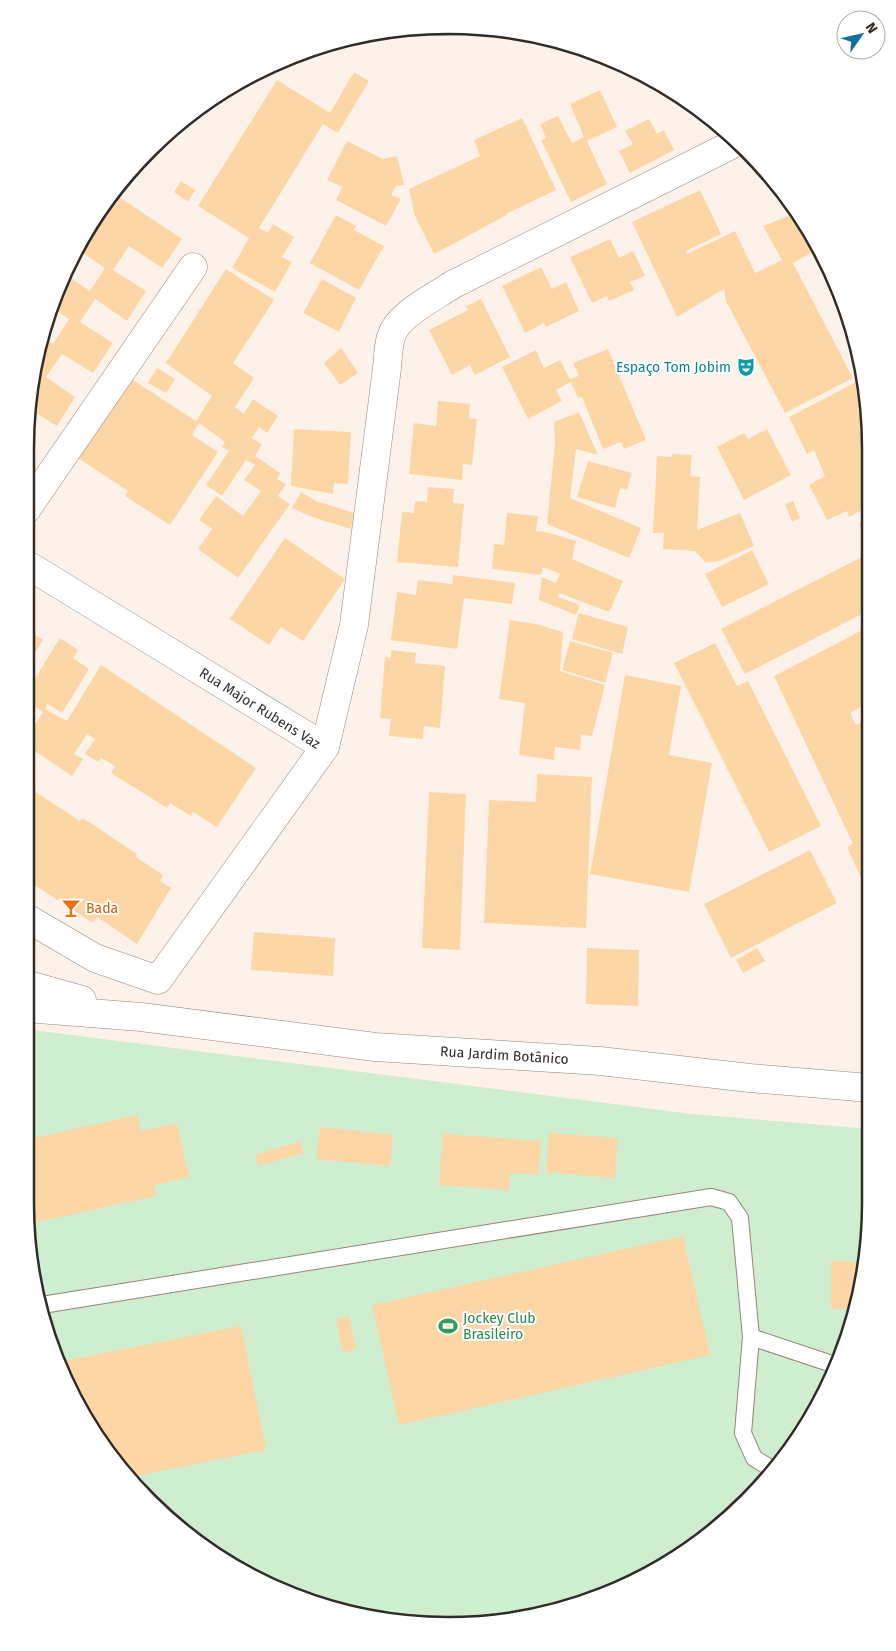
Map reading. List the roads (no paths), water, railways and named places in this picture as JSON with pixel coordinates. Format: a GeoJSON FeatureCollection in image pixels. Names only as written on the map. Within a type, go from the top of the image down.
{"type":"FeatureCollection","features":[{"type":"Feature","properties":{"kind":"street"},"geometry":{"type":"LineString","coordinates":[[325,747],[354,625],[388,368],[390,339],[396,326],[410,313],[452,285],[730,145]]}},
{"type":"Feature","properties":{"kind":"street"},"geometry":{"type":"LineString","coordinates":[[34,498],[193,267]]}},
{"type":"Feature","properties":{"kind":"street","name":"Rua Major Rubens Vaz"},"geometry":{"type":"LineString","coordinates":[[34,569],[325,747],[159,979],[154,980],[95,958],[34,922]]}},
{"type":"Feature","properties":{"kind":"street","name":"Rua Jardim Botânico"},"geometry":{"type":"LineString","coordinates":[[34,987],[141,1017]]}},
{"type":"Feature","properties":{"kind":"street","name":"Rua Jardim Botânico"},"geometry":{"type":"LineString","coordinates":[[34,1009],[141,1017],[375,1047],[600,1061],[750,1078],[862,1087]]}},
{"type":"Feature","properties":{"kind":"lane"},"geometry":{"type":"LineString","coordinates":[[47,1304],[711,1197],[729,1202],[740,1218],[751,1337],[743,1433],[754,1458],[767,1466]]}},
{"type":"Feature","properties":{"kind":"lane"},"geometry":{"type":"LineString","coordinates":[[751,1337],[830,1363]]}},
{"type":"Feature","properties":{"kind":"place","name":"Espaço Tom Jobim"},"geometry":{"type":"Point","coordinates":[746,367]}},
{"type":"Feature","properties":{"kind":"place","name":"Bada"},"geometry":{"type":"Point","coordinates":[71,908]}},
{"type":"Feature","properties":{"kind":"place","name":"Jockey Club Brasileiro"},"geometry":{"type":"Point","coordinates":[448,1326]}}]}
